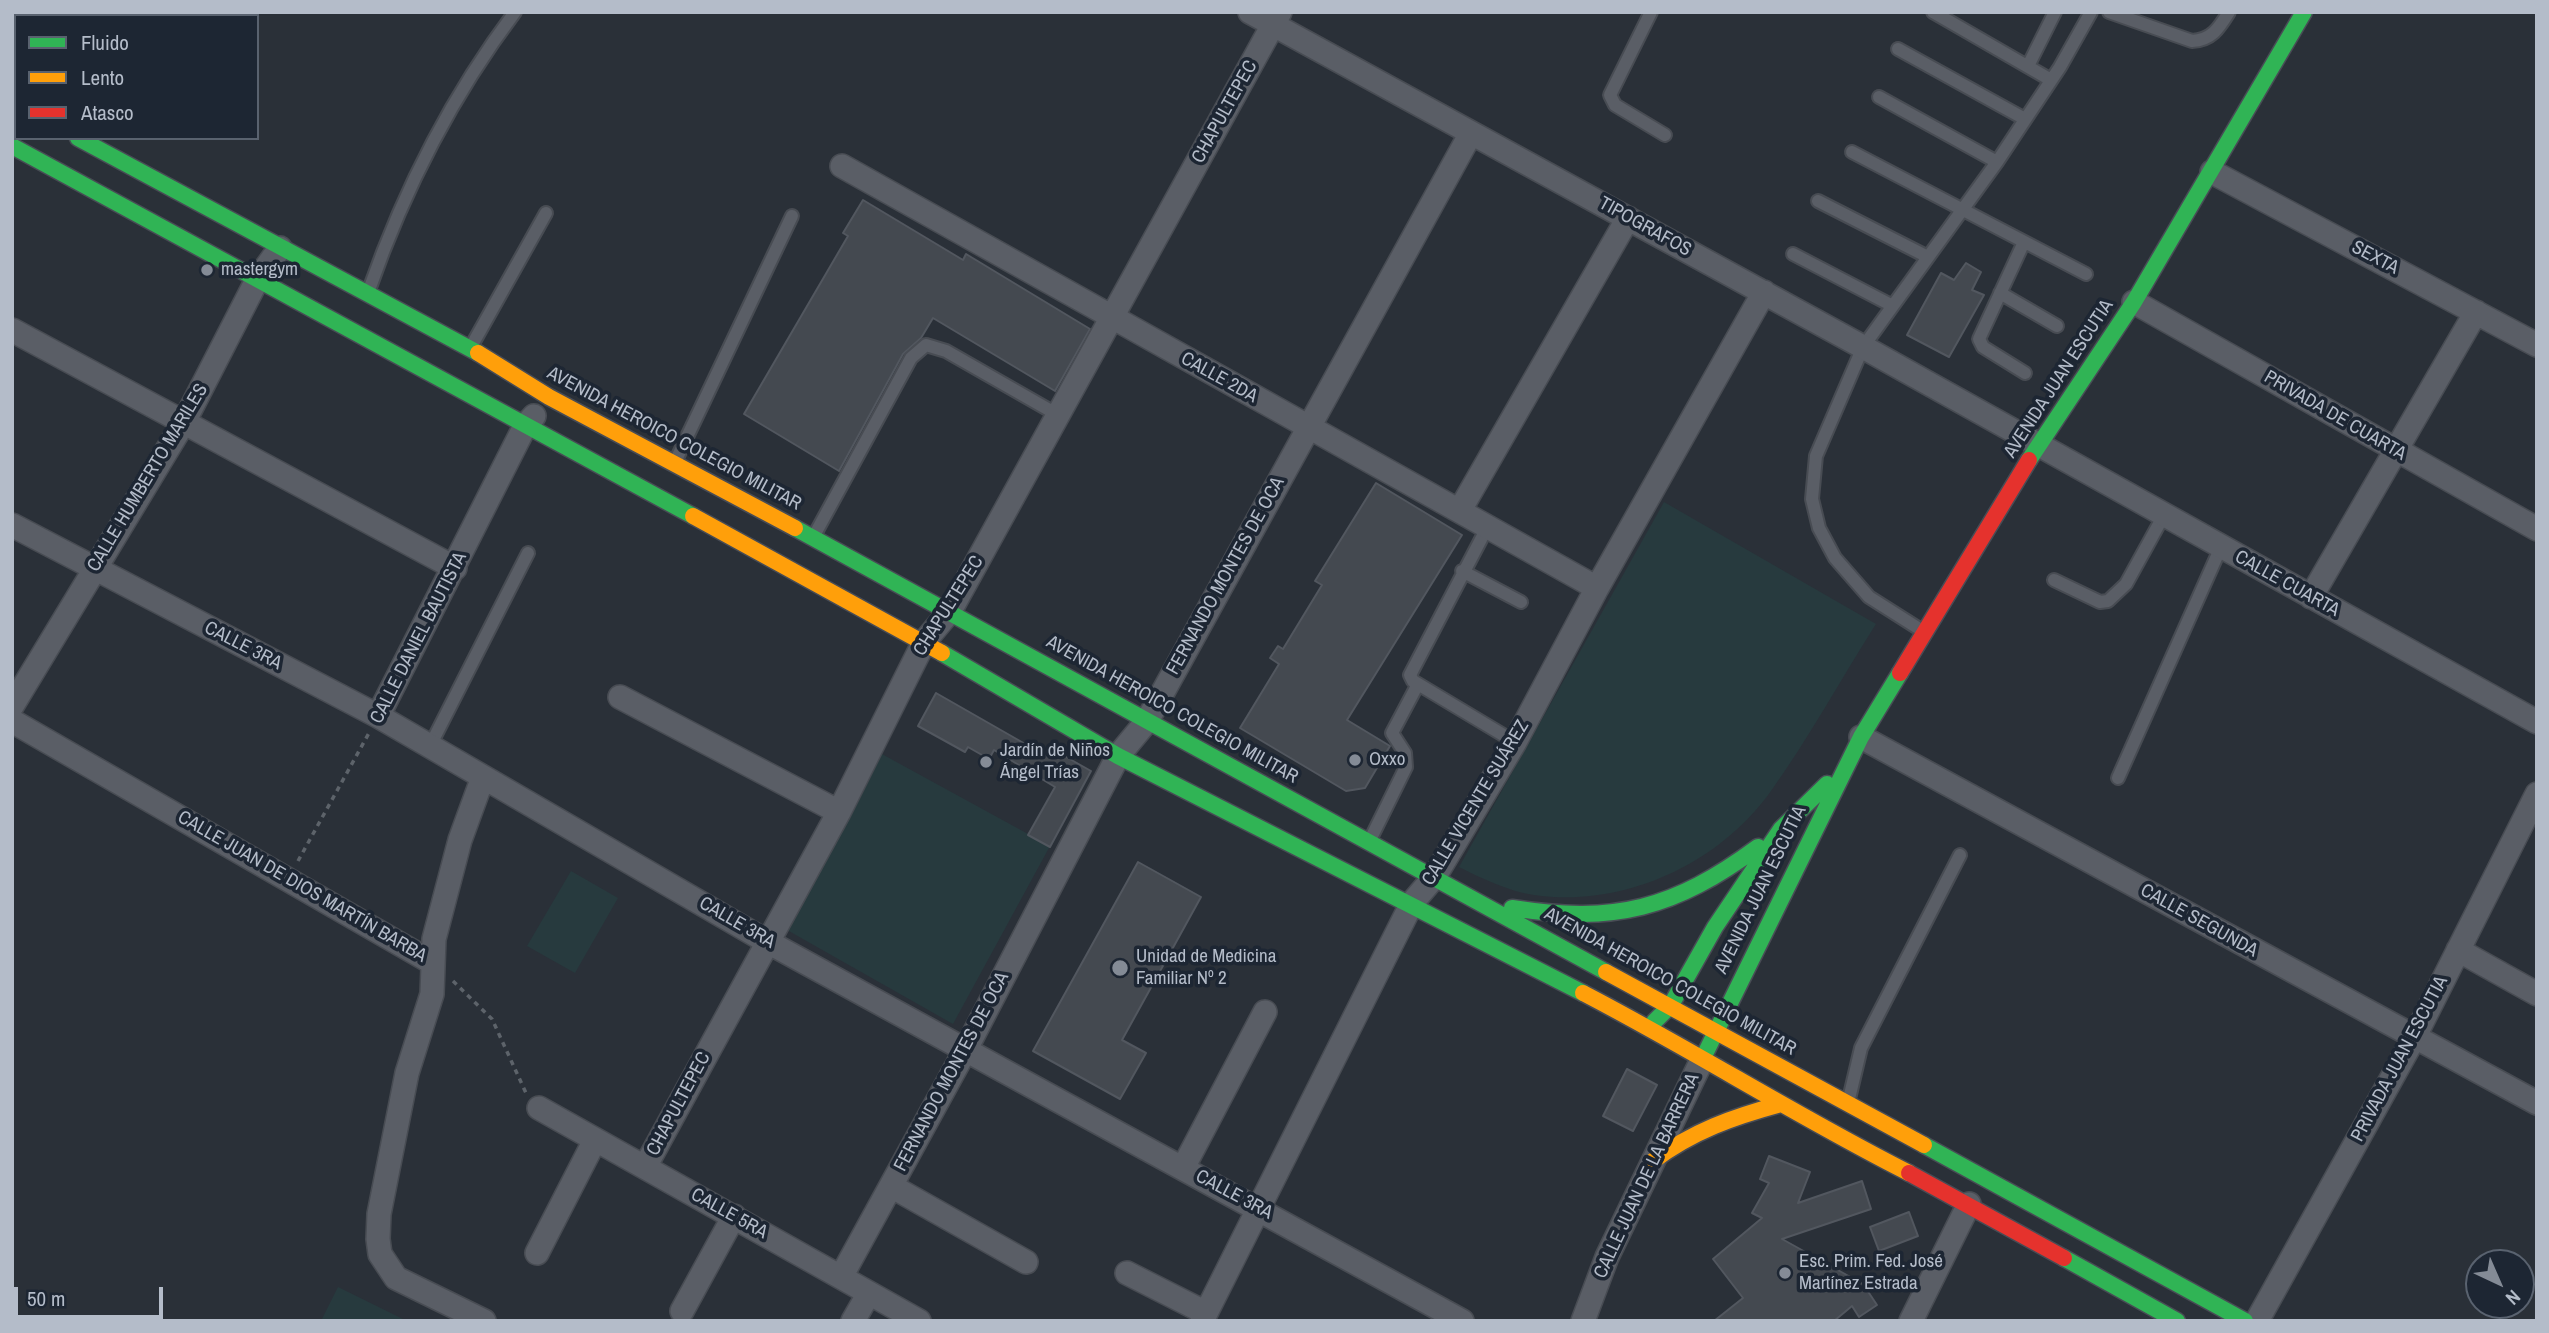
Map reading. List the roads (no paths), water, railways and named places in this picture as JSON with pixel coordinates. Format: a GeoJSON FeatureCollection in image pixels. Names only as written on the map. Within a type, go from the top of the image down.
{"type":"FeatureCollection","features":[{"type":"Feature","properties":{"kind":"main road","name":"AVENIDA JUAN ESCUTIA"},"geometry":{"type":"LineString","coordinates":[[1714,1032],[1861,737],[2039,444],[2134,302],[2304,12]]}},
{"type":"Feature","properties":{"kind":"main road","name":"AVENIDA HEROICO COLEGIO MILITAR"},"geometry":{"type":"LineString","coordinates":[[82,140],[471,348],[549,397],[950,611],[1671,1005],[1969,1204],[2177,1321]]}},
{"type":"Feature","properties":{"kind":"main road","name":"AVENIDA HEROICO COLEGIO MILITAR"},"geometry":{"type":"LineString","coordinates":[[12,146],[924,642],[1118,756],[1412,903],[1649,1027],[1781,1104],[1840,1120],[2245,1321]]}},
{"type":"Feature","properties":{"kind":"main road","name":"AVENIDA JUAN ESCUTIA"},"geometry":{"type":"LineString","coordinates":[[1649,1027],[1671,1005],[1715,927],[1781,829],[1846,766]]}},
{"type":"Feature","properties":{"kind":"main road"},"geometry":{"type":"LineString","coordinates":[[1488,905],[1556,915],[1595,914],[1648,907],[1681,897],[1708,882],[1781,829]]}},
{"type":"Feature","properties":{"kind":"main road","name":"CALLE JUAN DE LA BARRERA"},"geometry":{"type":"LineString","coordinates":[[1702,1060],[1714,1032]]}},
{"type":"Feature","properties":{"kind":"main road"},"geometry":{"type":"LineString","coordinates":[[1653,1161],[1684,1137],[1710,1124],[1781,1104]]}},
{"type":"Feature","properties":{"kind":"street","name":"TIPOGRAFOS"},"geometry":{"type":"LineString","coordinates":[[1250,12],[1276,19],[1471,133],[2039,444]]}},
{"type":"Feature","properties":{"kind":"street","name":"CHAPULTEPEC"},"geometry":{"type":"LineString","coordinates":[[645,1167],[766,941],[839,812],[924,642],[950,611],[1276,19]]}},
{"type":"Feature","properties":{"kind":"street","name":"FERNANDO MONTES DE OCA"},"geometry":{"type":"LineString","coordinates":[[841,1277],[966,1049],[1118,756],[1147,721],[1471,133]]}},
{"type":"Feature","properties":{"kind":"street","name":"CALLE 2DA"},"geometry":{"type":"LineString","coordinates":[[842,166],[1597,588]]}},
{"type":"Feature","properties":{"kind":"street","name":"SEXTA"},"geometry":{"type":"LineString","coordinates":[[2212,172],[2537,345]]}},
{"type":"Feature","properties":{"kind":"street"},"geometry":{"type":"LineString","coordinates":[[1460,510],[1628,218]]}},
{"type":"Feature","properties":{"kind":"street","name":"CALLE HUMBERTO MARILES"},"geometry":{"type":"LineString","coordinates":[[12,706],[184,422],[257,280],[280,248]]}},
{"type":"Feature","properties":{"kind":"street","name":"CALLE VICENTE SUÁREZ"},"geometry":{"type":"LineString","coordinates":[[1204,1317],[1412,903],[1435,876],[1515,742],[1597,588],[1763,292]]}},
{"type":"Feature","properties":{"kind":"street","name":"PRIVADA DE CUARTA"},"geometry":{"type":"LineString","coordinates":[[2134,302],[2537,529]]}},
{"type":"Feature","properties":{"kind":"street"},"geometry":{"type":"LineString","coordinates":[[2311,597],[2476,312]]}},
{"type":"Feature","properties":{"kind":"street"},"geometry":{"type":"LineString","coordinates":[[12,330],[455,568]]}},
{"type":"Feature","properties":{"kind":"street","name":"CALLE DANIEL BAUTISTA"},"geometry":{"type":"LineString","coordinates":[[378,716],[525,426],[549,397]]}},
{"type":"Feature","properties":{"kind":"street","name":"CALLE CUARTA"},"geometry":{"type":"LineString","coordinates":[[2039,444],[2537,722]]}},
{"type":"Feature","properties":{"kind":"street","name":"CALLE 3RA"},"geometry":{"type":"LineString","coordinates":[[12,525],[378,716],[766,941],[1462,1321]]}},
{"type":"Feature","properties":{"kind":"street"},"geometry":{"type":"LineString","coordinates":[[620,697],[839,812]]}},
{"type":"Feature","properties":{"kind":"street","name":"CALLE JUAN DE DIOS MARTÍN BARBA"},"geometry":{"type":"LineString","coordinates":[[12,722],[433,963]]}},
{"type":"Feature","properties":{"kind":"street","name":"CALLE SEGUNDA"},"geometry":{"type":"LineString","coordinates":[[1861,737],[2537,1103]]}},
{"type":"Feature","properties":{"kind":"street"},"geometry":{"type":"LineString","coordinates":[[483,778],[449,878],[434,939],[432,994],[407,1073],[379,1214],[380,1254],[396,1278],[484,1321]]}},
{"type":"Feature","properties":{"kind":"street","name":"PRIVADA JUAN ESCUTIA"},"geometry":{"type":"LineString","coordinates":[[2257,1321],[2414,1038],[2537,794]]}},
{"type":"Feature","properties":{"kind":"street"},"geometry":{"type":"LineString","coordinates":[[2458,950],[2537,993]]}},
{"type":"Feature","properties":{"kind":"street"},"geometry":{"type":"LineString","coordinates":[[1183,1168],[1265,1012]]}},
{"type":"Feature","properties":{"kind":"street","name":"CALLE JUAN DE LA BARRERA"},"geometry":{"type":"LineString","coordinates":[[1583,1321],[1607,1257],[1702,1060]]}},
{"type":"Feature","properties":{"kind":"street","name":"CALLE 5RA"},"geometry":{"type":"LineString","coordinates":[[539,1108],[919,1321]]}},
{"type":"Feature","properties":{"kind":"street"},"geometry":{"type":"LineString","coordinates":[[537,1252],[595,1140]]}},
{"type":"Feature","properties":{"kind":"street"},"geometry":{"type":"LineString","coordinates":[[891,1186],[1027,1262]]}},
{"type":"Feature","properties":{"kind":"street"},"geometry":{"type":"LineString","coordinates":[[1912,1321],[1969,1204]]}},
{"type":"Feature","properties":{"kind":"street"},"geometry":{"type":"LineString","coordinates":[[682,1311],[734,1216]]}},
{"type":"Feature","properties":{"kind":"street"},"geometry":{"type":"LineString","coordinates":[[1127,1273],[1204,1317]]}},
{"type":"Feature","properties":{"kind":"street"},"geometry":{"type":"LineString","coordinates":[[853,1321],[869,1293]]}},
{"type":"Feature","properties":{"kind":"lane"},"geometry":{"type":"LineString","coordinates":[[368,294],[404,198],[433,139],[470,76],[515,12]]}},
{"type":"Feature","properties":{"kind":"lane"},"geometry":{"type":"LineString","coordinates":[[1651,12],[1610,95],[1615,105],[1665,135]]}},
{"type":"Feature","properties":{"kind":"lane"},"geometry":{"type":"LineString","coordinates":[[1933,12],[2051,80]]}},
{"type":"Feature","properties":{"kind":"lane"},"geometry":{"type":"LineString","coordinates":[[2028,66],[2055,12]]}},
{"type":"Feature","properties":{"kind":"lane"},"geometry":{"type":"LineString","coordinates":[[1925,632],[1869,597],[1835,558],[1819,528],[1812,499],[1816,456],[1863,346],[1997,162],[2051,80],[2091,12]]}},
{"type":"Feature","properties":{"kind":"lane"},"geometry":{"type":"LineString","coordinates":[[2109,12],[2192,41],[2203,41],[2212,36],[2229,12]]}},
{"type":"Feature","properties":{"kind":"lane"},"geometry":{"type":"LineString","coordinates":[[1898,50],[2025,119]]}},
{"type":"Feature","properties":{"kind":"lane"},"geometry":{"type":"LineString","coordinates":[[1879,97],[1997,162]]}},
{"type":"Feature","properties":{"kind":"lane"},"geometry":{"type":"LineString","coordinates":[[1852,152],[2086,274]]}},
{"type":"Feature","properties":{"kind":"lane"},"geometry":{"type":"LineString","coordinates":[[1818,201],[1926,256]]}},
{"type":"Feature","properties":{"kind":"lane"},"geometry":{"type":"LineString","coordinates":[[471,348],[546,213]]}},
{"type":"Feature","properties":{"kind":"lane"},"geometry":{"type":"LineString","coordinates":[[675,464],[792,216]]}},
{"type":"Feature","properties":{"kind":"lane"},"geometry":{"type":"LineString","coordinates":[[2024,242],[1979,339],[1983,348],[2025,373]]}},
{"type":"Feature","properties":{"kind":"lane"},"geometry":{"type":"LineString","coordinates":[[1793,254],[1891,305]]}},
{"type":"Feature","properties":{"kind":"lane"},"geometry":{"type":"LineString","coordinates":[[2000,293],[2057,326]]}},
{"type":"Feature","properties":{"kind":"lane"},"geometry":{"type":"LineString","coordinates":[[813,537],[911,358],[926,345],[946,351],[1058,415]]}},
{"type":"Feature","properties":{"kind":"lane"},"geometry":{"type":"LineString","coordinates":[[2054,580],[2100,602],[2108,601],[2126,584],[2164,515]]}},
{"type":"Feature","properties":{"kind":"lane"},"geometry":{"type":"LineString","coordinates":[[1488,526],[1462,571],[1410,675],[1418,684],[1515,742]]}},
{"type":"Feature","properties":{"kind":"lane"},"geometry":{"type":"LineString","coordinates":[[2118,778],[2221,547]]}},
{"type":"Feature","properties":{"kind":"lane"},"geometry":{"type":"LineString","coordinates":[[430,746],[528,553]]}},
{"type":"Feature","properties":{"kind":"lane"},"geometry":{"type":"LineString","coordinates":[[1462,571],[1521,602]]}},
{"type":"Feature","properties":{"kind":"lane"},"geometry":{"type":"LineString","coordinates":[[1370,841],[1406,766],[1405,753],[1392,733],[1418,684]]}},
{"type":"Feature","properties":{"kind":"lane"},"geometry":{"type":"LineString","coordinates":[[1840,1120],[1861,1048],[1960,855]]}},
{"type":"Feature","properties":{"kind":"place","name":"mastergym"},"geometry":{"type":"Point","coordinates":[207,270]}},
{"type":"Feature","properties":{"kind":"place","name":"Oxxo"},"geometry":{"type":"Point","coordinates":[1355,760]}},
{"type":"Feature","properties":{"kind":"place","name":"Jardín de Niños Ángel Trías"},"geometry":{"type":"Point","coordinates":[986,762]}},
{"type":"Feature","properties":{"kind":"place","name":"Unidad de Medicina Familiar Nº 2"},"geometry":{"type":"Point","coordinates":[1120,968]}},
{"type":"Feature","properties":{"kind":"place","name":"Esc. Prim. Fed. José Martínez Estrada"},"geometry":{"type":"Point","coordinates":[1785,1273]}}]}
